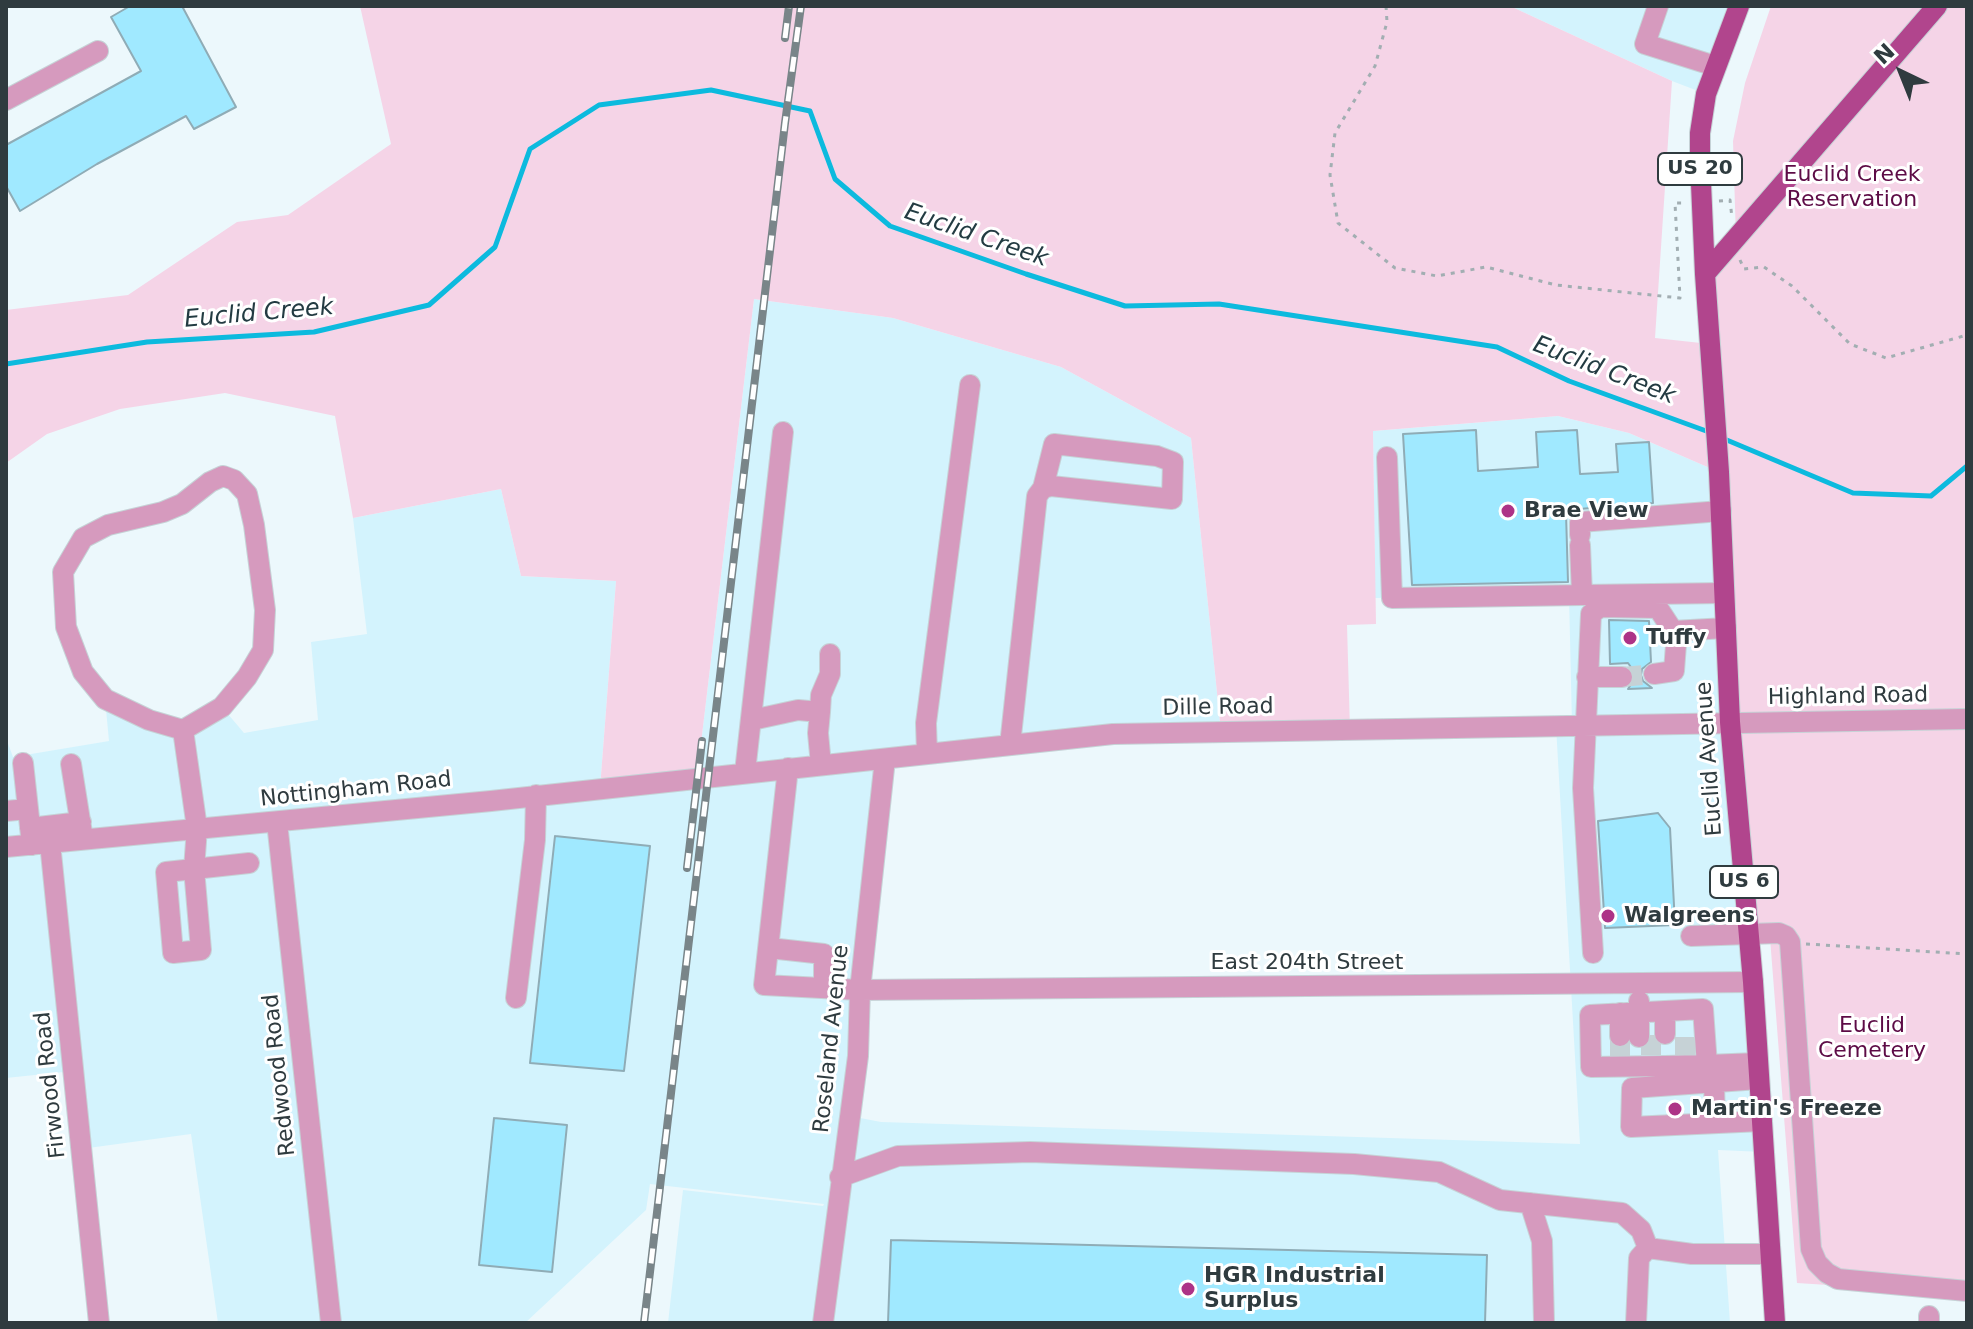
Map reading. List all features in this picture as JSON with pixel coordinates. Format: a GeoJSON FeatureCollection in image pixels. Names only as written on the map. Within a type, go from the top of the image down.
{"type":"FeatureCollection","features":[{"type":"Feature","properties":{"kind":"main road","name":"Euclid Avenue"},"geometry":{"type":"LineString","coordinates":[[1739,6],[1706,94],[1700,133],[1730,722],[1753,982],[1775,1323]]}},
{"type":"Feature","properties":{"kind":"main road"},"geometry":{"type":"LineString","coordinates":[[1705,274],[1937,6]]}},
{"type":"Feature","properties":{"kind":"street"},"geometry":{"type":"LineString","coordinates":[[1658,6],[1645,44],[1715,66]]}},
{"type":"Feature","properties":{"kind":"street"},"geometry":{"type":"LineString","coordinates":[[6,100],[98,51]]}},
{"type":"Feature","properties":{"kind":"street"},"geometry":{"type":"LineString","coordinates":[[927,754],[926,723],[970,385]]}},
{"type":"Feature","properties":{"kind":"street"},"geometry":{"type":"LineString","coordinates":[[745,772],[783,432]]}},
{"type":"Feature","properties":{"kind":"street"},"geometry":{"type":"LineString","coordinates":[[1010,745],[1037,496],[1043,488],[1054,444],[1157,456],[1173,462],[1172,499],[1051,486],[1043,488]]}},
{"type":"Feature","properties":{"kind":"street"},"geometry":{"type":"LineString","coordinates":[[1387,457],[1392,598],[1724,593]]}},
{"type":"Feature","properties":{"kind":"street"},"geometry":{"type":"LineString","coordinates":[[223,476],[234,480],[247,494],[265,610],[263,650],[247,677],[222,707],[183,730],[149,720],[105,699],[83,672],[66,627],[63,572],[83,538],[108,525],[173,508],[223,476]]}},
{"type":"Feature","properties":{"kind":"street"},"geometry":{"type":"LineString","coordinates":[[1582,595],[1580,522],[1721,511]]}},
{"type":"Feature","properties":{"kind":"street"},"geometry":{"type":"LineString","coordinates":[[1593,953],[1583,788],[1591,614],[1600,607],[1658,608],[1673,631],[1726,628]]}},
{"type":"Feature","properties":{"kind":"street"},"geometry":{"type":"LineString","coordinates":[[1654,674],[1674,671],[1677,631]]}},
{"type":"Feature","properties":{"kind":"street"},"geometry":{"type":"LineString","coordinates":[[821,765],[818,733],[821,695],[830,674],[830,654]]}},
{"type":"Feature","properties":{"kind":"street"},"geometry":{"type":"LineString","coordinates":[[1587,677],[1622,677]]}},
{"type":"Feature","properties":{"kind":"street"},"geometry":{"type":"LineString","coordinates":[[752,720],[798,710],[820,712]]}},
{"type":"Feature","properties":{"kind":"street","name":"Highland Road"},"geometry":{"type":"LineString","coordinates":[[1730,722],[1967,719]]}},
{"type":"Feature","properties":{"kind":"street","name":"Dille Road"},"geometry":{"type":"LineString","coordinates":[[710,776],[1113,734],[1730,722]]}},
{"type":"Feature","properties":{"kind":"street"},"geometry":{"type":"LineString","coordinates":[[183,730],[197,828],[194,869],[201,950]]}},
{"type":"Feature","properties":{"kind":"street","name":"Roseland Avenue"},"geometry":{"type":"LineString","coordinates":[[823,1323],[858,1056],[860,990],[885,759]]}},
{"type":"Feature","properties":{"kind":"street","name":"Firwood Road"},"geometry":{"type":"LineString","coordinates":[[23,763],[35,831],[99,1323]]}},
{"type":"Feature","properties":{"kind":"street"},"geometry":{"type":"LineString","coordinates":[[71,764],[82,831]]}},
{"type":"Feature","properties":{"kind":"street"},"geometry":{"type":"LineString","coordinates":[[788,768],[769,948],[824,954],[824,988]]}},
{"type":"Feature","properties":{"kind":"street","name":"Nottingham Road"},"geometry":{"type":"LineString","coordinates":[[6,847],[35,831],[197,828],[277,822],[710,776]]}},
{"type":"Feature","properties":{"kind":"street"},"geometry":{"type":"LineString","coordinates":[[516,998],[535,840],[536,795]]}},
{"type":"Feature","properties":{"kind":"street"},"geometry":{"type":"LineString","coordinates":[[6,811],[35,831]]}},
{"type":"Feature","properties":{"kind":"street","name":"Redwood Road"},"geometry":{"type":"LineString","coordinates":[[277,822],[331,1323]]}},
{"type":"Feature","properties":{"kind":"street"},"geometry":{"type":"LineString","coordinates":[[194,869],[249,863]]}},
{"type":"Feature","properties":{"kind":"street"},"geometry":{"type":"LineString","coordinates":[[1691,936],[1779,933],[1790,942],[1811,1249],[1817,1263],[1838,1279],[1967,1291]]}},
{"type":"Feature","properties":{"kind":"street","name":"East 204th Street"},"geometry":{"type":"LineString","coordinates":[[769,948],[764,985],[860,990],[1753,982]]}},
{"type":"Feature","properties":{"kind":"street"},"geometry":{"type":"LineString","coordinates":[[1643,1012],[1685,983]]}},
{"type":"Feature","properties":{"kind":"street"},"geometry":{"type":"LineString","coordinates":[[1638,985],[1643,1012],[1643,1053]]}},
{"type":"Feature","properties":{"kind":"street"},"geometry":{"type":"LineString","coordinates":[[1710,1074],[1643,1053],[1591,1067],[1590,1015],[1703,1009],[1710,1074],[1715,1123]]}},
{"type":"Feature","properties":{"kind":"street"},"geometry":{"type":"LineString","coordinates":[[1643,1012],[1643,1053]]}},
{"type":"Feature","properties":{"kind":"street"},"geometry":{"type":"LineString","coordinates":[[1643,1012],[1643,1053]]}},
{"type":"Feature","properties":{"kind":"street"},"geometry":{"type":"LineString","coordinates":[[1758,1071],[1710,1074],[1632,1088],[1631,1127],[1762,1121]]}},
{"type":"Feature","properties":{"kind":"street"},"geometry":{"type":"LineString","coordinates":[[840,1177],[898,1156],[1030,1152],[1354,1164],[1439,1172],[1500,1200],[1622,1213],[1641,1230],[1648,1248]]}},
{"type":"Feature","properties":{"kind":"street"},"geometry":{"type":"LineString","coordinates":[[1530,1203],[1542,1241],[1544,1323]]}},
{"type":"Feature","properties":{"kind":"street"},"geometry":{"type":"LineString","coordinates":[[1648,1248],[1692,1254],[1770,1254]]}},
{"type":"Feature","properties":{"kind":"street"},"geometry":{"type":"LineString","coordinates":[[1636,1323],[1639,1258],[1648,1248]]}},
{"type":"Feature","properties":{"kind":"path"},"geometry":{"type":"LineString","coordinates":[[1386,6],[1387,22],[1375,66],[1335,133],[1330,175],[1338,223],[1395,268],[1437,276],[1486,267],[1556,285],[1680,298],[1675,203],[1680,203]]}},
{"type":"Feature","properties":{"kind":"path"},"geometry":{"type":"LineString","coordinates":[[1723,201],[1730,200],[1731,212]]}},
{"type":"Feature","properties":{"kind":"path"},"geometry":{"type":"LineString","coordinates":[[1741,268],[1764,267],[1792,286],[1850,344],[1886,358],[1967,335]]}},
{"type":"Feature","properties":{"kind":"path"},"geometry":{"type":"LineString","coordinates":[[1790,942],[1967,954]]}},
{"type":"Feature","properties":{"kind":"shaded area"},"geometry":{"type":"Polygon","coordinates":[[[1510,6],[1739,6],[1706,94],[1510,6]]]}},
{"type":"Feature","properties":{"kind":"shaded area"},"geometry":{"type":"Polygon","coordinates":[[[754,299],[893,318],[1061,367],[1191,438],[1221,732],[885,759],[850,1116],[881,1122],[1580,1144],[1556,726],[1572,725],[1569,595],[1375,598],[1373,431],[1558,416],[1629,433],[1719,472],[1764,1152],[1718,1150],[1730,1323],[668,1323],[683,1190],[824,1204],[650,1184],[646,1210],[525,1323],[218,1323],[191,1134],[81,1149],[73,1071],[6,1078],[6,738],[13,757],[109,741],[105,699],[183,730],[222,707],[244,733],[318,720],[311,642],[367,634],[353,518],[501,489],[521,576],[616,581],[600,788],[697,777],[754,299]]]}},
{"type":"Feature","properties":{"kind":"green space"},"geometry":{"type":"Polygon","coordinates":[[[360,6],[1510,6],[1672,81],[1655,338],[1710,344],[1705,274],[1736,239],[1733,141],[1745,83],[1771,6],[1967,6],[1967,1294],[1797,1283],[1770,938],[1749,936],[1719,472],[1629,433],[1558,416],[1373,431],[1376,624],[1347,625],[1350,730],[1221,732],[1191,438],[1061,367],[893,318],[754,299],[697,777],[600,788],[616,581],[521,576],[501,489],[353,518],[335,416],[225,393],[120,409],[47,434],[6,463],[6,310],[128,295],[237,222],[288,215],[391,144],[360,6]]]}},
{"type":"Feature","properties":{"kind":"building"},"geometry":{"type":"Polygon","coordinates":[[[130,6],[182,6],[236,107],[194,129],[186,116],[97,164],[20,211],[6,186],[6,145],[141,71],[111,17],[130,6]]]}},
{"type":"Feature","properties":{"kind":"building","name":"Brae View"},"geometry":{"type":"Polygon","coordinates":[[[1476,430],[1478,471],[1538,467],[1536,432],[1577,430],[1580,474],[1618,472],[1616,444],[1649,442],[1653,503],[1579,509],[1566,513],[1568,582],[1412,585],[1403,434],[1476,430]]]}},
{"type":"Feature","properties":{"kind":"building","name":"Tuffy"},"geometry":{"type":"Polygon","coordinates":[[[1609,620],[1649,621],[1651,662],[1642,669],[1641,675],[1652,688],[1628,689],[1635,678],[1628,663],[1610,664],[1609,620]]]}},
{"type":"Feature","properties":{"kind":"building","name":"Walgreens"},"geometry":{"type":"Polygon","coordinates":[[[1658,813],[1670,828],[1675,925],[1605,928],[1598,821],[1658,813]]]}},
{"type":"Feature","properties":{"kind":"building"},"geometry":{"type":"Polygon","coordinates":[[[555,836],[650,846],[624,1071],[530,1063],[555,836]]]}},
{"type":"Feature","properties":{"kind":"building"},"geometry":{"type":"Polygon","coordinates":[[[494,1118],[567,1125],[552,1272],[479,1265],[494,1118]]]}},
{"type":"Feature","properties":{"kind":"building","name":"HGR Industrial Surplus"},"geometry":{"type":"Polygon","coordinates":[[[891,1240],[1487,1255],[1485,1323],[888,1323],[891,1240]]]}},
{"type":"Feature","properties":{"kind":"waterway","name":"Euclid Creek"},"geometry":{"type":"LineString","coordinates":[[6,364],[147,342],[314,332],[429,305],[495,247],[530,149],[599,105],[711,90],[810,111],[835,179],[890,226],[1026,274],[1125,306],[1219,304],[1497,347],[1569,381],[1709,432]]}},
{"type":"Feature","properties":{"kind":"waterway","name":"Euclid Creek"},"geometry":{"type":"LineString","coordinates":[[1722,438],[1853,493],[1931,496],[1967,466]]}},
{"type":"Feature","properties":{"kind":"tunnel"},"geometry":{"type":"LineString","coordinates":[[1622,677],[1654,674]]}},
{"type":"Feature","properties":{"kind":"tunnel"},"geometry":{"type":"LineString","coordinates":[[1685,1031],[1685,1057]]}},
{"type":"Feature","properties":{"kind":"tunnel"},"geometry":{"type":"LineString","coordinates":[[1651,1035],[1651,1059]]}},
{"type":"Feature","properties":{"kind":"tunnel"},"geometry":{"type":"LineString","coordinates":[[1620,1036],[1620,1059]]}},
{"type":"Feature","properties":{"kind":"railway"},"geometry":{"type":"LineString","coordinates":[[785,38],[789,6]]}},
{"type":"Feature","properties":{"kind":"railway"},"geometry":{"type":"LineString","coordinates":[[644,1323],[801,6]]}},
{"type":"Feature","properties":{"kind":"railway"},"geometry":{"type":"LineString","coordinates":[[687,868],[702,741]]}},
{"type":"Feature","properties":{"kind":"place","name":"Brae View"},"geometry":{"type":"Point","coordinates":[1508,511]}},
{"type":"Feature","properties":{"kind":"place","name":"Tuffy"},"geometry":{"type":"Point","coordinates":[1630,638]}},
{"type":"Feature","properties":{"kind":"place","name":"Walgreens"},"geometry":{"type":"Point","coordinates":[1608,916]}},
{"type":"Feature","properties":{"kind":"place","name":"Martin's Freeze"},"geometry":{"type":"Point","coordinates":[1675,1109]}},
{"type":"Feature","properties":{"kind":"place","name":"HGR Industrial Surplus"},"geometry":{"type":"Point","coordinates":[1188,1289]}},
{"type":"Feature","properties":{"kind":"park label","name":"Euclid Creek Reservation"},"geometry":{"type":"Point","coordinates":[1852,188]}},
{"type":"Feature","properties":{"kind":"park label","name":"Euclid Cemetery"},"geometry":{"type":"Point","coordinates":[1872,1038]}}]}
